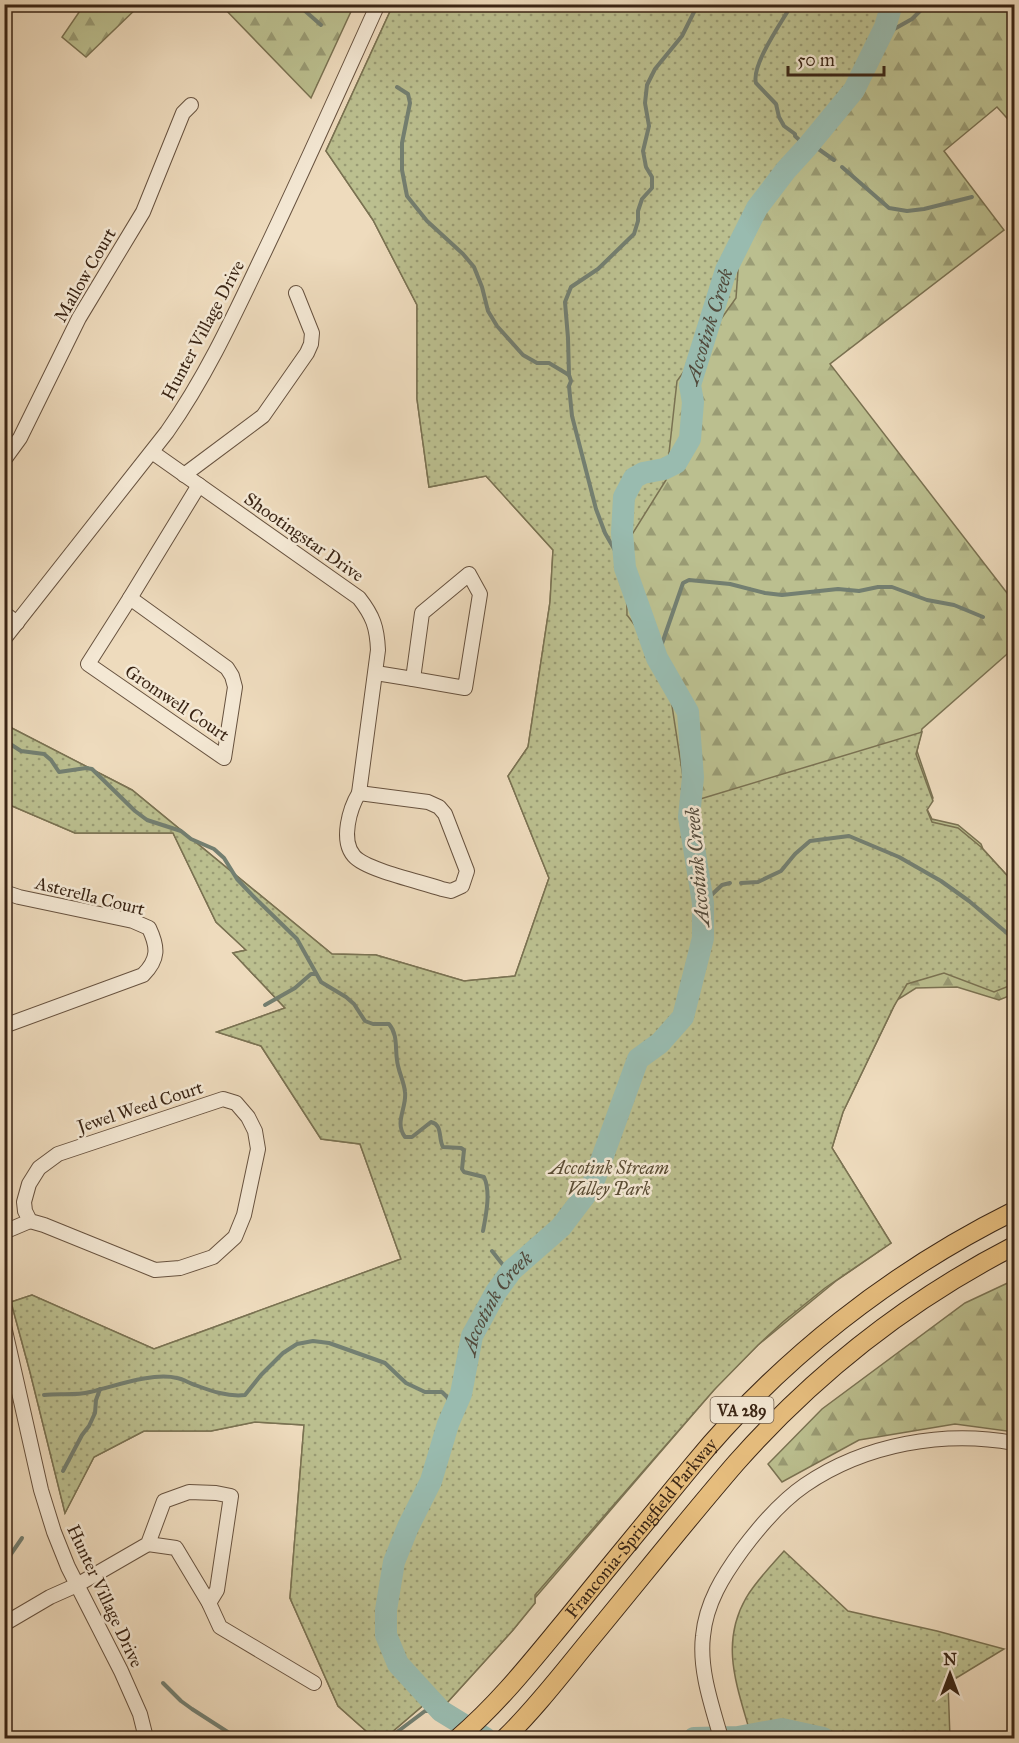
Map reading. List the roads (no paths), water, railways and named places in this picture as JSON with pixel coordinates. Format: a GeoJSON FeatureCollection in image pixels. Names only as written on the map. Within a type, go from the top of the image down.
{"type":"FeatureCollection","features":[{"type":"Feature","properties":{"kind":"main road","name":"Franconia-Springfield Parkway"},"geometry":{"type":"LineString","coordinates":[[458,1738],[495,1704],[703,1453],[757,1395],[827,1332],[883,1289],[942,1251],[1014,1211]]}},
{"type":"Feature","properties":{"kind":"main road","name":"Franconia-Springfield Parkway"},"geometry":{"type":"LineString","coordinates":[[505,1738],[549,1691],[737,1463],[793,1404],[836,1365],[891,1322],[948,1283],[1014,1246]]}},
{"type":"Feature","properties":{"kind":"street","name":"Hunter Village Drive"},"geometry":{"type":"LineString","coordinates":[[4,639],[182,412],[219,348],[378,4]]}},
{"type":"Feature","properties":{"kind":"street","name":"Mallow Court"},"geometry":{"type":"LineString","coordinates":[[4,460],[20,438],[79,318],[143,212],[183,113],[191,105]]}},
{"type":"Feature","properties":{"kind":"street"},"geometry":{"type":"LineString","coordinates":[[184,475],[263,416],[307,353],[312,333],[296,293]]}},
{"type":"Feature","properties":{"kind":"street","name":"Shootingstar Drive"},"geometry":{"type":"LineString","coordinates":[[152,452],[358,598],[370,612],[377,631],[376,673],[359,792],[353,802],[347,834],[348,846],[354,856],[380,869],[451,891],[462,886],[467,870],[445,814],[439,807],[428,802],[359,792]]}},
{"type":"Feature","properties":{"kind":"street","name":"Gromwell Court"},"geometry":{"type":"LineString","coordinates":[[130,598],[227,668],[232,676],[235,687],[224,758],[88,664],[199,485]]}},
{"type":"Feature","properties":{"kind":"street"},"geometry":{"type":"LineString","coordinates":[[376,673],[465,688],[480,594],[469,574],[422,613],[413,679]]}},
{"type":"Feature","properties":{"kind":"street"},"geometry":{"type":"LineString","coordinates":[[4,613],[17,623]]}},
{"type":"Feature","properties":{"kind":"street","name":"Asterella Court"},"geometry":{"type":"LineString","coordinates":[[4,892],[133,921],[148,928],[156,950],[150,968],[143,975],[4,1026]]}},
{"type":"Feature","properties":{"kind":"street","name":"Jewel Weed Court"},"geometry":{"type":"LineString","coordinates":[[223,1099],[236,1103],[248,1117],[255,1131],[258,1149],[244,1215],[235,1237],[213,1257],[180,1268],[155,1270],[30,1221],[24,1202],[29,1184],[39,1168],[57,1154],[223,1099]]}},
{"type":"Feature","properties":{"kind":"street"},"geometry":{"type":"LineString","coordinates":[[4,1232],[30,1221]]}},
{"type":"Feature","properties":{"kind":"street","name":"Hunter Village Drive"},"geometry":{"type":"LineString","coordinates":[[4,1326],[41,1490],[54,1532],[77,1585],[121,1671],[140,1714],[146,1738]]}},
{"type":"Feature","properties":{"kind":"street"},"geometry":{"type":"LineString","coordinates":[[721,1738],[703,1665],[705,1620],[721,1581],[750,1539],[772,1514],[807,1484],[865,1455],[895,1447],[953,1438],[976,1437],[1014,1443]]}},
{"type":"Feature","properties":{"kind":"street"},"geometry":{"type":"LineString","coordinates":[[148,1544],[164,1501],[189,1492],[231,1496],[217,1590],[209,1603]]}},
{"type":"Feature","properties":{"kind":"street"},"geometry":{"type":"LineString","coordinates":[[4,1624],[148,1544],[176,1548],[209,1603],[220,1627],[314,1683]]}},
{"type":"Feature","properties":{"kind":"waterway"},"geometry":{"type":"LineString","coordinates":[[290,4],[304,10],[321,25]]}},
{"type":"Feature","properties":{"kind":"waterway"},"geometry":{"type":"LineString","coordinates":[[569,375],[565,302],[571,287],[598,269],[634,234],[642,199],[652,188],[652,177],[646,167],[643,151],[649,126],[645,103],[647,85],[655,69],[682,36],[698,4]]}},
{"type":"Feature","properties":{"kind":"waterway"},"geometry":{"type":"LineString","coordinates":[[792,4],[763,55],[758,66],[756,83],[776,104],[784,126],[807,147],[817,148],[834,160]]}},
{"type":"Feature","properties":{"kind":"waterway","name":"Accotink Creek"},"geometry":{"type":"LineString","coordinates":[[485,1738],[441,1711],[398,1664],[386,1635],[386,1610],[394,1562],[408,1527],[431,1481],[448,1424],[461,1394],[472,1336],[496,1292],[512,1270],[561,1227],[592,1186],[638,1059],[660,1043],[683,1017],[703,938],[703,903],[689,817],[693,777],[688,712],[657,658],[625,568],[622,533],[624,497],[634,478],[676,463],[690,439],[693,402],[690,385],[726,270],[757,208],[854,90],[885,27],[892,4]]}},
{"type":"Feature","properties":{"kind":"waterway"},"geometry":{"type":"LineString","coordinates":[[880,37],[912,19],[927,4]]}},
{"type":"Feature","properties":{"kind":"waterway"},"geometry":{"type":"LineString","coordinates":[[397,87],[408,94],[410,103],[402,143],[402,170],[407,196],[427,221],[474,267],[488,311],[497,326],[523,355],[537,363],[549,363],[569,375],[572,416],[596,509],[605,533],[625,568]]}},
{"type":"Feature","properties":{"kind":"waterway"},"geometry":{"type":"LineString","coordinates":[[842,167],[889,208],[907,211],[924,209],[972,197]]}},
{"type":"Feature","properties":{"kind":"waterway"},"geometry":{"type":"LineString","coordinates":[[657,658],[683,583],[689,580],[730,584],[782,595],[838,589],[859,591],[892,587],[927,600],[954,605],[983,617]]}},
{"type":"Feature","properties":{"kind":"waterway"},"geometry":{"type":"LineString","coordinates":[[4,740],[21,751],[44,754],[59,772],[92,769],[147,820],[181,831],[191,839],[214,849],[224,858],[237,879],[297,939],[321,982],[354,1004],[365,1021],[373,1024],[389,1024],[395,1037],[398,1064],[405,1092],[401,1120],[402,1131],[405,1137],[412,1137],[431,1122],[439,1129],[443,1147],[464,1150],[462,1169],[464,1172],[484,1177],[486,1183],[487,1204],[483,1231]]}},
{"type":"Feature","properties":{"kind":"waterway"},"geometry":{"type":"LineString","coordinates":[[741,883],[758,882],[781,871],[810,841],[849,836],[899,857],[941,881],[1014,939]]}},
{"type":"Feature","properties":{"kind":"waterway"},"geometry":{"type":"LineString","coordinates":[[703,903],[722,885],[730,883]]}},
{"type":"Feature","properties":{"kind":"waterway"},"geometry":{"type":"LineString","coordinates":[[265,1005],[295,988],[311,974],[316,974]]}},
{"type":"Feature","properties":{"kind":"waterway"},"geometry":{"type":"LineString","coordinates":[[492,1251],[503,1265],[507,1278]]}},
{"type":"Feature","properties":{"kind":"waterway"},"geometry":{"type":"LineString","coordinates":[[44,1395],[84,1393],[134,1380],[157,1377],[179,1379],[220,1393],[245,1395],[283,1353],[297,1344],[313,1341],[329,1343],[385,1363],[406,1383],[425,1392],[442,1392],[454,1409]]}},
{"type":"Feature","properties":{"kind":"waterway"},"geometry":{"type":"LineString","coordinates":[[63,1471],[95,1413],[100,1389]]}},
{"type":"Feature","properties":{"kind":"waterway"},"geometry":{"type":"LineString","coordinates":[[4,1569],[22,1538]]}},
{"type":"Feature","properties":{"kind":"waterway"},"geometry":{"type":"LineString","coordinates":[[163,1683],[181,1701],[237,1738]]}},
{"type":"Feature","properties":{"kind":"waterway"},"geometry":{"type":"LineString","coordinates":[[389,1738],[425,1711],[441,1711]]}},
{"type":"Feature","properties":{"kind":"waterway","name":"Accotink Creek"},"geometry":{"type":"LineString","coordinates":[[694,1738],[738,1737],[782,1729],[823,1738]]}},
{"type":"Feature","properties":{"kind":"park label","name":"Accotink Stream Valley Park"},"geometry":{"type":"Point","coordinates":[609,1178]}}]}
